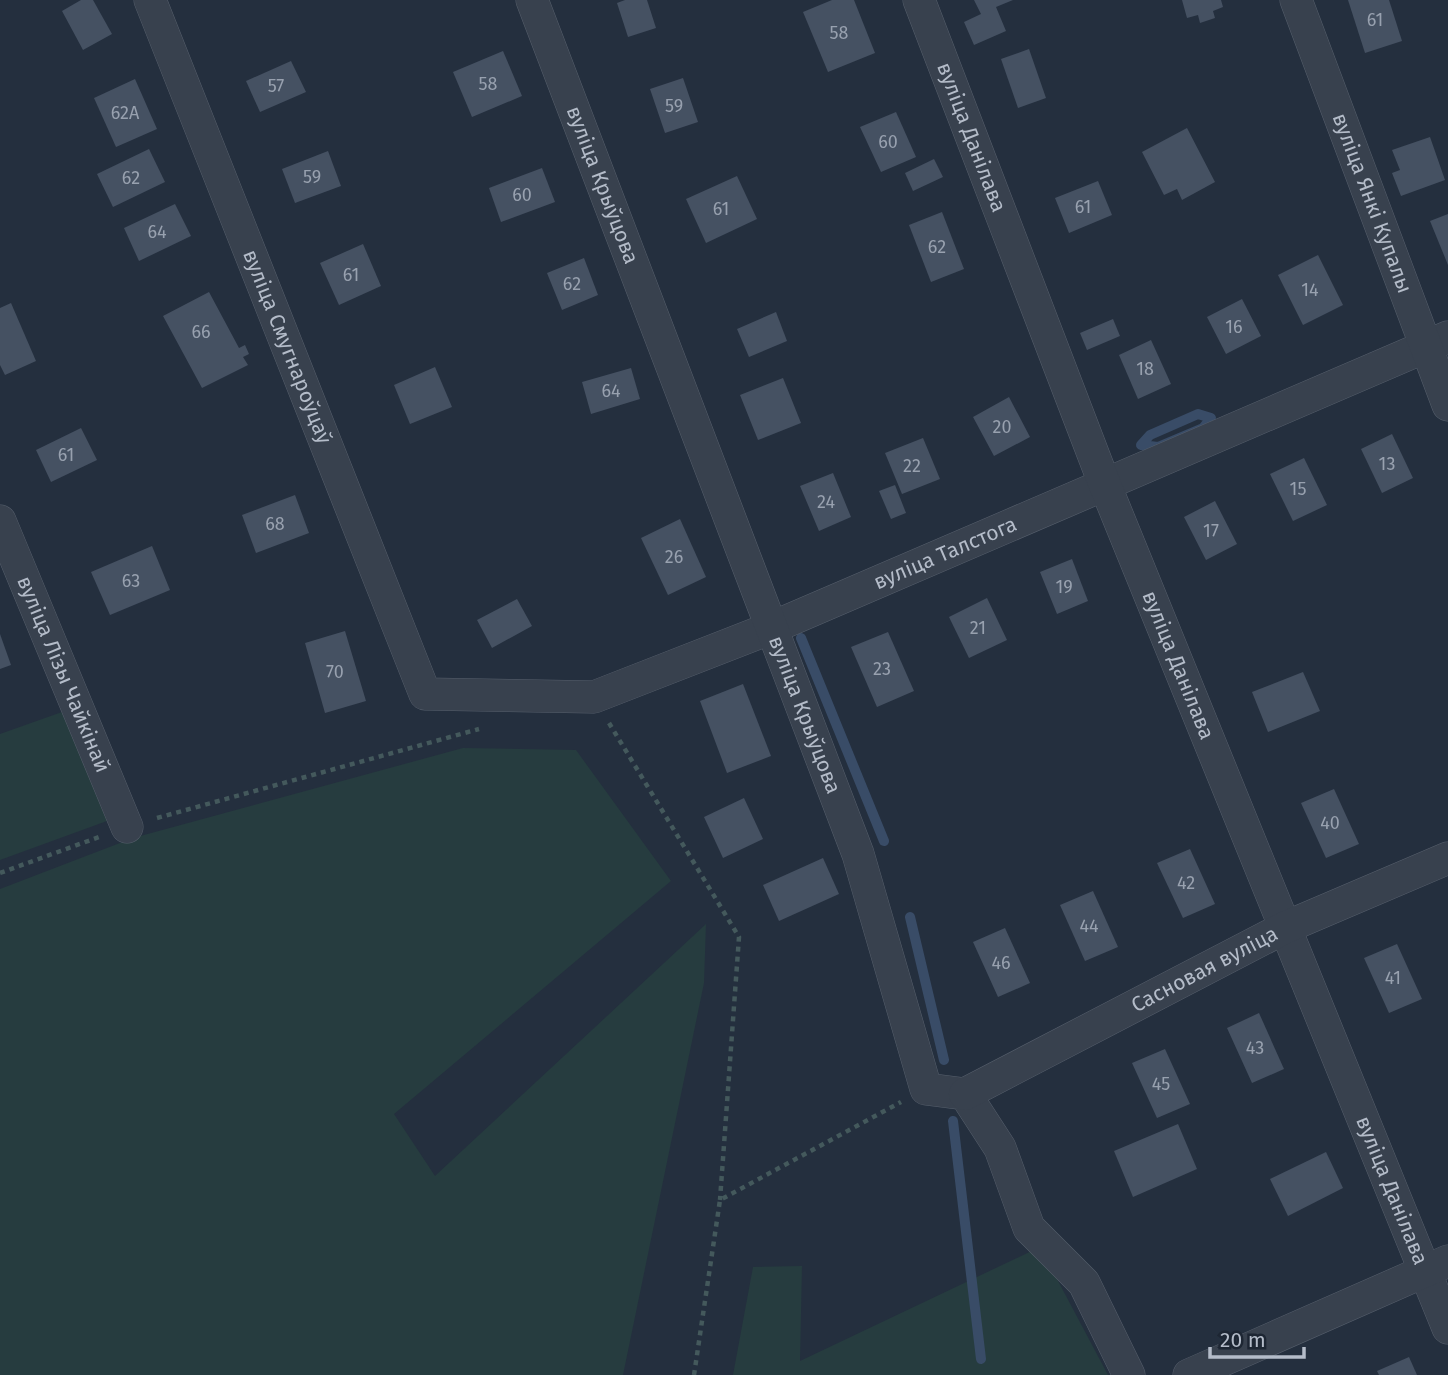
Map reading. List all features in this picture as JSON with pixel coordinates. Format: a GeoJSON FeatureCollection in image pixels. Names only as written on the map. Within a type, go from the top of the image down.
{"type":"FeatureCollection","features":[{"type":"Feature","properties":{"kind":"street","name":"вуліца Смугнароўцаў"},"geometry":{"type":"LineString","coordinates":[[150,0],[425,694]]}},
{"type":"Feature","properties":{"kind":"street","name":"вуліца Крыўцова"},"geometry":{"type":"LineString","coordinates":[[532,0],[858,855],[926,1089]]}},
{"type":"Feature","properties":{"kind":"street","name":"вуліца Данілава"},"geometry":{"type":"LineString","coordinates":[[919,0],[1105,485],[1284,928],[1436,1266],[1448,1328]]}},
{"type":"Feature","properties":{"kind":"street","name":"вуліца Янкі Купалы"},"geometry":{"type":"LineString","coordinates":[[1296,0],[1437,342],[1448,405]]}},
{"type":"Feature","properties":{"kind":"street","name":"вуліца Талстога"},"geometry":{"type":"LineString","coordinates":[[425,694],[594,697],[771,628],[1437,342]]}},
{"type":"Feature","properties":{"kind":"street","name":"вуліца Лізы Чайкінай"},"geometry":{"type":"LineString","coordinates":[[0,521],[127,827]]}},
{"type":"Feature","properties":{"kind":"street","name":"Сасновая вуліца"},"geometry":{"type":"LineString","coordinates":[[965,1094],[1284,928],[1448,858]]}},
{"type":"Feature","properties":{"kind":"street"},"geometry":{"type":"LineString","coordinates":[[926,1089],[965,1094],[1000,1149],[1029,1228],[1084,1283],[1129,1375]]}},
{"type":"Feature","properties":{"kind":"street"},"geometry":{"type":"LineString","coordinates":[[1189,1375],[1436,1266]]}},
{"type":"Feature","properties":{"kind":"path"},"geometry":{"type":"LineString","coordinates":[[594,697],[739,937],[720,1200],[694,1375]]}},
{"type":"Feature","properties":{"kind":"path"},"geometry":{"type":"LineString","coordinates":[[0,873],[127,827],[487,727]]}},
{"type":"Feature","properties":{"kind":"path"},"geometry":{"type":"LineString","coordinates":[[720,1200],[926,1089]]}},
{"type":"Feature","properties":{"kind":"green space"},"geometry":{"type":"Polygon","coordinates":[[[62,712],[107,821],[0,860],[0,734],[62,712]]]}},
{"type":"Feature","properties":{"kind":"green space"},"geometry":{"type":"Polygon","coordinates":[[[463,748],[576,750],[671,881],[394,1114],[435,1176],[706,924],[704,983],[623,1375],[0,1375],[0,889],[133,838],[463,748]]]}},
{"type":"Feature","properties":{"kind":"green space"},"geometry":{"type":"Polygon","coordinates":[[[1040,1247],[1108,1375],[733,1375],[753,1267],[802,1266],[800,1361],[1040,1247]]]}},
{"type":"Feature","properties":{"kind":"building"},"geometry":{"type":"Polygon","coordinates":[[[81,0],[93,0],[112,34],[83,50],[62,11],[81,0]]]}},
{"type":"Feature","properties":{"kind":"building"},"geometry":{"type":"Polygon","coordinates":[[[625,0],[647,0],[656,28],[628,37],[617,3],[625,0]]]}},
{"type":"Feature","properties":{"kind":"building"},"geometry":{"type":"Polygon","coordinates":[[[832,0],[854,0],[875,53],[828,72],[803,12],[832,0]]]}},
{"type":"Feature","properties":{"kind":"building"},"geometry":{"type":"Polygon","coordinates":[[[974,0],[1013,0],[996,7],[1006,31],[974,45],[964,22],[981,14],[974,0]]]}},
{"type":"Feature","properties":{"kind":"building"},"geometry":{"type":"Polygon","coordinates":[[[1182,0],[1221,0],[1223,7],[1213,11],[1215,18],[1200,23],[1198,15],[1187,18],[1182,0]]]}},
{"type":"Feature","properties":{"kind":"building"},"geometry":{"type":"Polygon","coordinates":[[[1348,0],[1389,0],[1402,41],[1365,53],[1348,0]]]}},
{"type":"Feature","properties":{"kind":"building"},"geometry":{"type":"Polygon","coordinates":[[[1029,49],[1046,98],[1018,108],[1001,59],[1029,49]]]}},
{"type":"Feature","properties":{"kind":"building"},"geometry":{"type":"Polygon","coordinates":[[[503,51],[522,96],[472,117],[453,72],[503,51]]]}},
{"type":"Feature","properties":{"kind":"building"},"geometry":{"type":"Polygon","coordinates":[[[291,61],[306,92],[260,112],[246,81],[291,61]]]}},
{"type":"Feature","properties":{"kind":"building"},"geometry":{"type":"Polygon","coordinates":[[[683,78],[698,122],[665,133],[650,89],[683,78]]]}},
{"type":"Feature","properties":{"kind":"building"},"geometry":{"type":"Polygon","coordinates":[[[135,79],[157,129],[116,147],[94,98],[135,79]]]}},
{"type":"Feature","properties":{"kind":"building"},"geometry":{"type":"Polygon","coordinates":[[[896,112],[916,157],[881,172],[860,127],[896,112]]]}},
{"type":"Feature","properties":{"kind":"building"},"geometry":{"type":"Polygon","coordinates":[[[1187,128],[1215,182],[1182,200],[1177,189],[1164,195],[1142,152],[1187,128]]]}},
{"type":"Feature","properties":{"kind":"building"},"geometry":{"type":"Polygon","coordinates":[[[1430,137],[1445,180],[1401,196],[1392,173],[1400,170],[1392,150],[1430,137]]]}},
{"type":"Feature","properties":{"kind":"building"},"geometry":{"type":"Polygon","coordinates":[[[149,149],[165,182],[113,207],[97,174],[149,149]]]}},
{"type":"Feature","properties":{"kind":"building"},"geometry":{"type":"Polygon","coordinates":[[[328,151],[341,186],[295,203],[282,169],[328,151]]]}},
{"type":"Feature","properties":{"kind":"building"},"geometry":{"type":"Polygon","coordinates":[[[934,159],[943,177],[913,191],[905,173],[934,159]]]}},
{"type":"Feature","properties":{"kind":"building"},"geometry":{"type":"Polygon","coordinates":[[[542,168],[555,202],[501,222],[489,188],[542,168]]]}},
{"type":"Feature","properties":{"kind":"building"},"geometry":{"type":"Polygon","coordinates":[[[737,176],[757,219],[706,243],[686,199],[737,176]]]}},
{"type":"Feature","properties":{"kind":"building"},"geometry":{"type":"Polygon","coordinates":[[[1098,181],[1112,215],[1069,233],[1055,198],[1098,181]]]}},
{"type":"Feature","properties":{"kind":"building"},"geometry":{"type":"Polygon","coordinates":[[[175,204],[191,236],[139,261],[124,228],[175,204]]]}},
{"type":"Feature","properties":{"kind":"building"},"geometry":{"type":"Polygon","coordinates":[[[942,212],[964,269],[931,282],[909,225],[942,212]]]}},
{"type":"Feature","properties":{"kind":"building"},"geometry":{"type":"Polygon","coordinates":[[[1448,214],[1448,265],[1430,221],[1448,214]]]}},
{"type":"Feature","properties":{"kind":"building"},"geometry":{"type":"Polygon","coordinates":[[[363,244],[381,286],[339,305],[320,263],[363,244]]]}},
{"type":"Feature","properties":{"kind":"building"},"geometry":{"type":"Polygon","coordinates":[[[1318,255],[1343,305],[1303,325],[1278,275],[1318,255]]]}},
{"type":"Feature","properties":{"kind":"building"},"geometry":{"type":"Polygon","coordinates":[[[584,258],[598,295],[562,310],[547,273],[584,258]]]}},
{"type":"Feature","properties":{"kind":"building"},"geometry":{"type":"Polygon","coordinates":[[[209,292],[239,348],[245,345],[249,354],[243,357],[248,365],[202,388],[163,316],[209,292]]]}},
{"type":"Feature","properties":{"kind":"building"},"geometry":{"type":"Polygon","coordinates":[[[1242,299],[1261,336],[1226,354],[1207,317],[1242,299]]]}},
{"type":"Feature","properties":{"kind":"building"},"geometry":{"type":"Polygon","coordinates":[[[11,303],[36,361],[5,375],[0,365],[0,308],[11,303]]]}},
{"type":"Feature","properties":{"kind":"building"},"geometry":{"type":"Polygon","coordinates":[[[776,312],[787,341],[749,357],[737,329],[776,312]]]}},
{"type":"Feature","properties":{"kind":"building"},"geometry":{"type":"Polygon","coordinates":[[[1113,319],[1120,336],[1087,350],[1080,333],[1113,319]]]}},
{"type":"Feature","properties":{"kind":"building"},"geometry":{"type":"Polygon","coordinates":[[[1151,340],[1171,384],[1138,399],[1119,355],[1151,340]]]}},
{"type":"Feature","properties":{"kind":"building"},"geometry":{"type":"Polygon","coordinates":[[[435,367],[452,407],[410,424],[394,385],[435,367]]]}},
{"type":"Feature","properties":{"kind":"building"},"geometry":{"type":"Polygon","coordinates":[[[631,368],[640,399],[591,414],[582,382],[631,368]]]}},
{"type":"Feature","properties":{"kind":"building"},"geometry":{"type":"Polygon","coordinates":[[[783,378],[801,423],[758,440],[740,395],[783,378]]]}},
{"type":"Feature","properties":{"kind":"building"},"geometry":{"type":"Polygon","coordinates":[[[1009,397],[1030,437],[994,456],[973,417],[1009,397]]]}},
{"type":"Feature","properties":{"kind":"building"},"geometry":{"type":"Polygon","coordinates":[[[81,428],[97,460],[51,482],[36,450],[81,428]]]}},
{"type":"Feature","properties":{"kind":"building"},"geometry":{"type":"Polygon","coordinates":[[[1392,434],[1413,478],[1382,493],[1361,449],[1392,434]]]}},
{"type":"Feature","properties":{"kind":"building"},"geometry":{"type":"Polygon","coordinates":[[[923,438],[940,479],[902,494],[885,453],[923,438]]]}},
{"type":"Feature","properties":{"kind":"building"},"geometry":{"type":"Polygon","coordinates":[[[1304,458],[1327,505],[1293,521],[1270,474],[1304,458]]]}},
{"type":"Feature","properties":{"kind":"building"},"geometry":{"type":"Polygon","coordinates":[[[833,473],[851,517],[819,531],[800,486],[833,473]]]}},
{"type":"Feature","properties":{"kind":"building"},"geometry":{"type":"Polygon","coordinates":[[[895,485],[906,513],[891,519],[879,491],[895,485]]]}},
{"type":"Feature","properties":{"kind":"building"},"geometry":{"type":"Polygon","coordinates":[[[295,495],[309,533],[256,553],[242,515],[295,495]]]}},
{"type":"Feature","properties":{"kind":"building"},"geometry":{"type":"Polygon","coordinates":[[[1215,501],[1237,544],[1206,560],[1184,517],[1215,501]]]}},
{"type":"Feature","properties":{"kind":"building"},"geometry":{"type":"Polygon","coordinates":[[[680,519],[706,577],[668,595],[641,538],[680,519]]]}},
{"type":"Feature","properties":{"kind":"building"},"geometry":{"type":"Polygon","coordinates":[[[152,546],[170,590],[110,615],[91,572],[152,546]]]}},
{"type":"Feature","properties":{"kind":"building"},"geometry":{"type":"Polygon","coordinates":[[[1072,559],[1088,601],[1057,614],[1040,572],[1072,559]]]}},
{"type":"Feature","properties":{"kind":"building"},"geometry":{"type":"Polygon","coordinates":[[[987,598],[1007,640],[969,658],[949,617],[987,598]]]}},
{"type":"Feature","properties":{"kind":"building"},"geometry":{"type":"Polygon","coordinates":[[[517,599],[532,626],[492,648],[477,620],[517,599]]]}},
{"type":"Feature","properties":{"kind":"building"},"geometry":{"type":"Polygon","coordinates":[[[345,631],[366,701],[325,713],[305,643],[345,631]]]}},
{"type":"Feature","properties":{"kind":"building"},"geometry":{"type":"Polygon","coordinates":[[[888,632],[914,691],[877,707],[851,647],[888,632]]]}},
{"type":"Feature","properties":{"kind":"building"},"geometry":{"type":"Polygon","coordinates":[[[0,634],[11,665],[0,669],[0,634]]]}},
{"type":"Feature","properties":{"kind":"building"},"geometry":{"type":"Polygon","coordinates":[[[1303,672],[1320,711],[1268,732],[1252,692],[1303,672]]]}},
{"type":"Feature","properties":{"kind":"building"},"geometry":{"type":"Polygon","coordinates":[[[743,684],[771,756],[727,773],[700,701],[743,684]]]}},
{"type":"Feature","properties":{"kind":"building"},"geometry":{"type":"Polygon","coordinates":[[[1334,789],[1359,844],[1326,858],[1301,803],[1334,789]]]}},
{"type":"Feature","properties":{"kind":"building"},"geometry":{"type":"Polygon","coordinates":[[[744,798],[763,839],[723,858],[704,817],[744,798]]]}},
{"type":"Feature","properties":{"kind":"building"},"geometry":{"type":"Polygon","coordinates":[[[1190,849],[1215,904],[1183,918],[1157,863],[1190,849]]]}},
{"type":"Feature","properties":{"kind":"building"},"geometry":{"type":"Polygon","coordinates":[[[823,858],[839,894],[779,921],[763,885],[823,858]]]}},
{"type":"Feature","properties":{"kind":"building"},"geometry":{"type":"Polygon","coordinates":[[[1093,891],[1118,947],[1085,961],[1060,905],[1093,891]]]}},
{"type":"Feature","properties":{"kind":"building"},"geometry":{"type":"Polygon","coordinates":[[[1005,928],[1030,983],[998,997],[973,942],[1005,928]]]}},
{"type":"Feature","properties":{"kind":"building"},"geometry":{"type":"Polygon","coordinates":[[[1397,944],[1422,999],[1389,1013],[1364,958],[1397,944]]]}},
{"type":"Feature","properties":{"kind":"building"},"geometry":{"type":"Polygon","coordinates":[[[1259,1013],[1284,1069],[1252,1083],[1227,1028],[1259,1013]]]}},
{"type":"Feature","properties":{"kind":"building"},"geometry":{"type":"Polygon","coordinates":[[[1165,1049],[1190,1104],[1157,1118],[1132,1063],[1165,1049]]]}},
{"type":"Feature","properties":{"kind":"building"},"geometry":{"type":"Polygon","coordinates":[[[1178,1124],[1197,1169],[1133,1197],[1114,1151],[1178,1124]]]}},
{"type":"Feature","properties":{"kind":"building"},"geometry":{"type":"Polygon","coordinates":[[[1326,1152],[1343,1188],[1288,1216],[1270,1179],[1326,1152]]]}},
{"type":"Feature","properties":{"kind":"building"},"geometry":{"type":"Polygon","coordinates":[[[1409,1357],[1417,1375],[1379,1375],[1377,1371],[1409,1357]]]}},
{"type":"Feature","properties":{"kind":"waterway"},"geometry":{"type":"LineString","coordinates":[[1198,414],[1211,418],[1203,428],[1158,447],[1141,445],[1150,435],[1198,414]]}},
{"type":"Feature","properties":{"kind":"waterway"},"geometry":{"type":"LineString","coordinates":[[801,638],[884,841]]}},
{"type":"Feature","properties":{"kind":"waterway"},"geometry":{"type":"LineString","coordinates":[[910,917],[944,1060]]}},
{"type":"Feature","properties":{"kind":"waterway"},"geometry":{"type":"LineString","coordinates":[[953,1121],[981,1359]]}}]}
